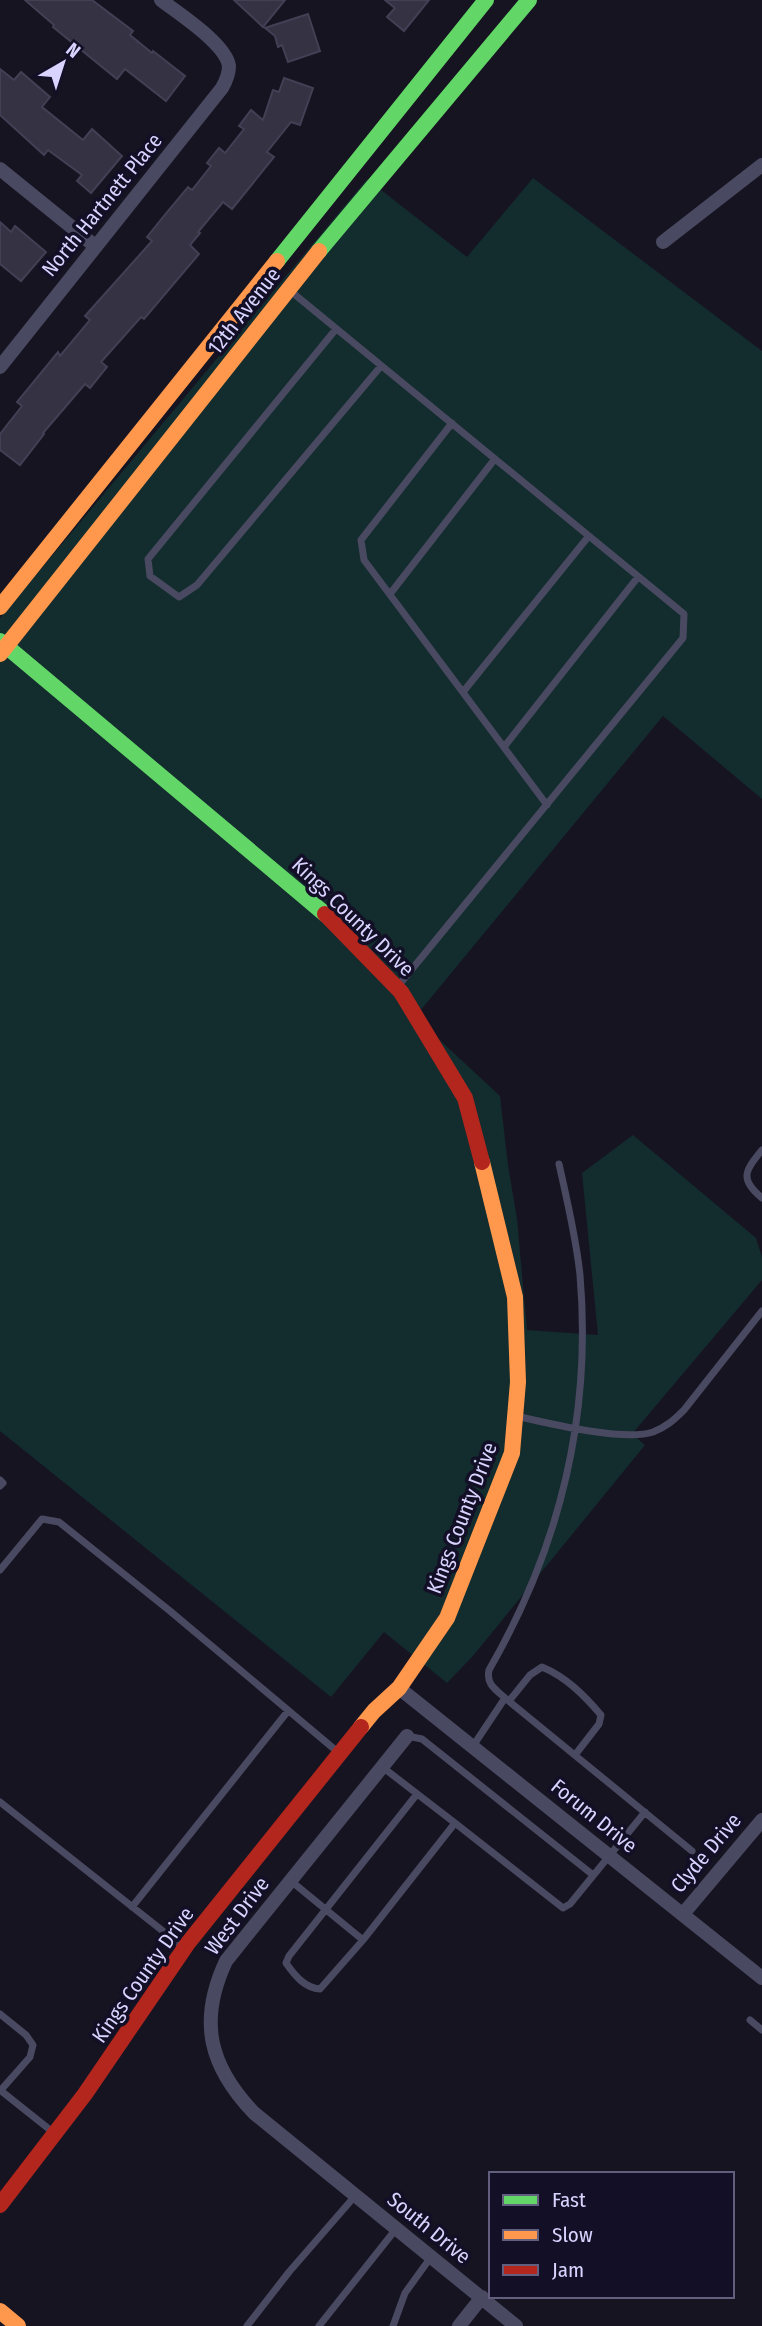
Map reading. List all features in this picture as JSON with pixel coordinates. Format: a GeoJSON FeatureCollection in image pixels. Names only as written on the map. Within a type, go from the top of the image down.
{"type":"FeatureCollection","features":[{"type":"Feature","properties":{"kind":"street","name":"North Hartnett Place"},"geometry":{"type":"LineString","coordinates":[[0,367],[228,77],[229,65],[216,44],[161,0]]}},
{"type":"Feature","properties":{"kind":"street","name":"12th Avenue"},"geometry":{"type":"LineString","coordinates":[[0,607],[486,0]]}},
{"type":"Feature","properties":{"kind":"street","name":"12th Avenue"},"geometry":{"type":"LineString","coordinates":[[2,647],[287,289],[528,0]]}},
{"type":"Feature","properties":{"kind":"street"},"geometry":{"type":"LineString","coordinates":[[663,242],[762,165]]}},
{"type":"Feature","properties":{"kind":"street"},"geometry":{"type":"LineString","coordinates":[[0,169],[95,246]]}},
{"type":"Feature","properties":{"kind":"street","name":"Kings County Drive"},"geometry":{"type":"LineString","coordinates":[[0,2205],[85,2094],[185,1949],[374,1711],[399,1688],[447,1618],[512,1453],[518,1382],[514,1297],[496,1212],[465,1098],[397,987],[342,930],[285,879],[2,647]]}},
{"type":"Feature","properties":{"kind":"street","name":"Forum Drive"},"geometry":{"type":"LineString","coordinates":[[399,1688],[762,1978]]}},
{"type":"Feature","properties":{"kind":"street","name":"West Drive"},"geometry":{"type":"LineString","coordinates":[[352,2192],[254,2113],[236,2094],[222,2072],[212,2039],[214,1997],[226,1961],[407,1735]]}},
{"type":"Feature","properties":{"kind":"street","name":"Clyde Drive"},"geometry":{"type":"LineString","coordinates":[[683,1914],[762,1819]]}},
{"type":"Feature","properties":{"kind":"street","name":"South Drive"},"geometry":{"type":"LineString","coordinates":[[352,2192],[482,2297],[510,2324]]}},
{"type":"Feature","properties":{"kind":"street"},"geometry":{"type":"LineString","coordinates":[[459,2326],[482,2297]]}},
{"type":"Feature","properties":{"kind":"street"},"geometry":{"type":"LineString","coordinates":[[0,2311],[18,2326]]}},
{"type":"Feature","properties":{"kind":"lane"},"geometry":{"type":"LineString","coordinates":[[287,289],[684,614],[683,638],[397,987]]}},
{"type":"Feature","properties":{"kind":"lane"},"geometry":{"type":"LineString","coordinates":[[337,329],[148,559],[150,576],[179,597],[197,585],[381,366]]}},
{"type":"Feature","properties":{"kind":"lane"},"geometry":{"type":"LineString","coordinates":[[452,423],[361,540],[363,559],[547,805]]}},
{"type":"Feature","properties":{"kind":"lane"},"geometry":{"type":"LineString","coordinates":[[390,594],[495,460]]}},
{"type":"Feature","properties":{"kind":"lane"},"geometry":{"type":"LineString","coordinates":[[463,692],[588,537]]}},
{"type":"Feature","properties":{"kind":"lane"},"geometry":{"type":"LineString","coordinates":[[504,747],[638,577]]}},
{"type":"Feature","properties":{"kind":"lane"},"geometry":{"type":"LineString","coordinates":[[762,1150],[747,1168],[746,1179],[751,1189],[762,1198]]}},
{"type":"Feature","properties":{"kind":"lane"},"geometry":{"type":"LineString","coordinates":[[559,1164],[580,1273],[583,1355],[581,1400],[553,1529],[530,1591],[487,1678],[489,1684],[507,1700],[692,1851]]}},
{"type":"Feature","properties":{"kind":"lane"},"geometry":{"type":"LineString","coordinates":[[516,1416],[575,1429],[628,1434],[650,1433],[669,1425],[684,1410],[762,1311]]}},
{"type":"Feature","properties":{"kind":"lane"},"geometry":{"type":"LineString","coordinates":[[0,1480],[3,1483],[0,1486]]}},
{"type":"Feature","properties":{"kind":"lane"},"geometry":{"type":"LineString","coordinates":[[0,1570],[42,1519],[59,1522],[340,1754]]}},
{"type":"Feature","properties":{"kind":"lane"},"geometry":{"type":"LineString","coordinates":[[473,1746],[507,1700],[530,1675],[542,1667],[558,1674],[588,1699],[601,1715],[599,1724],[575,1755]]}},
{"type":"Feature","properties":{"kind":"lane"},"geometry":{"type":"LineString","coordinates":[[132,1907],[288,1711]]}},
{"type":"Feature","properties":{"kind":"lane"},"geometry":{"type":"LineString","coordinates":[[407,1735],[422,1740],[593,1875]]}},
{"type":"Feature","properties":{"kind":"lane"},"geometry":{"type":"LineString","coordinates":[[381,1766],[563,1908],[570,1904],[645,1812]]}},
{"type":"Feature","properties":{"kind":"lane"},"geometry":{"type":"LineString","coordinates":[[417,1794],[289,1956],[286,1963],[302,1982],[311,1989],[320,1989],[363,1940],[454,1823]]}},
{"type":"Feature","properties":{"kind":"lane"},"geometry":{"type":"LineString","coordinates":[[0,1802],[185,1949]]}},
{"type":"Feature","properties":{"kind":"lane"},"geometry":{"type":"LineString","coordinates":[[290,1881],[363,1940]]}},
{"type":"Feature","properties":{"kind":"lane"},"geometry":{"type":"LineString","coordinates":[[0,2014],[26,2035],[33,2045],[30,2057],[0,2090],[55,2134]]}},
{"type":"Feature","properties":{"kind":"lane"},"geometry":{"type":"LineString","coordinates":[[750,2020],[762,2030]]}},
{"type":"Feature","properties":{"kind":"lane"},"geometry":{"type":"LineString","coordinates":[[247,2326],[352,2192]]}},
{"type":"Feature","properties":{"kind":"lane"},"geometry":{"type":"LineString","coordinates":[[319,2326],[397,2228]]}},
{"type":"Feature","properties":{"kind":"lane"},"geometry":{"type":"LineString","coordinates":[[393,2326],[405,2292],[432,2257]]}},
{"type":"Feature","properties":{"kind":"green space"},"geometry":{"type":"Polygon","coordinates":[[[533,178],[762,351],[762,799],[663,716],[415,1017],[500,1096],[517,1219],[527,1330],[598,1335],[582,1173],[633,1135],[756,1238],[762,1257],[762,1280],[632,1434],[645,1445],[473,1656],[447,1683],[384,1632],[331,1697],[0,1431],[0,618],[367,179],[467,257],[533,178]]]}},
{"type":"Feature","properties":{"kind":"building"},"geometry":{"type":"Polygon","coordinates":[[[25,0],[92,0],[133,31],[130,35],[152,53],[153,51],[185,76],[166,101],[125,69],[117,79],[53,27],[54,25],[25,0]]]}},
{"type":"Feature","properties":{"kind":"building"},"geometry":{"type":"Polygon","coordinates":[[[234,0],[285,0],[263,27],[234,0]]]}},
{"type":"Feature","properties":{"kind":"building"},"geometry":{"type":"Polygon","coordinates":[[[385,0],[429,0],[404,31],[387,17],[395,8],[385,0]]]}},
{"type":"Feature","properties":{"kind":"building"},"geometry":{"type":"Polygon","coordinates":[[[308,14],[320,51],[288,62],[282,45],[278,47],[275,36],[265,28],[308,14]]]}},
{"type":"Feature","properties":{"kind":"building"},"geometry":{"type":"Polygon","coordinates":[[[0,69],[14,80],[21,72],[50,97],[42,107],[83,140],[92,129],[122,156],[91,193],[77,181],[82,175],[48,150],[44,155],[0,115],[0,69]]]}},
{"type":"Feature","properties":{"kind":"building"},"geometry":{"type":"Polygon","coordinates":[[[284,78],[313,88],[300,125],[291,122],[267,152],[274,157],[232,209],[223,202],[198,232],[200,233],[190,245],[199,254],[144,319],[141,317],[101,362],[107,367],[90,388],[85,384],[20,465],[0,450],[0,434],[22,406],[17,402],[58,352],[60,356],[90,320],[85,316],[152,241],[147,237],[188,187],[192,190],[211,166],[207,163],[219,148],[225,153],[244,129],[239,126],[251,110],[263,120],[273,90],[279,92],[284,78]]]}},
{"type":"Feature","properties":{"kind":"building"},"geometry":{"type":"Polygon","coordinates":[[[0,222],[11,232],[15,226],[46,252],[21,281],[0,264],[0,222]]]}},
{"type":"Feature","properties":{"kind":"traffic: fast"},"geometry":{"type":"LineString","coordinates":[[277,261],[486,0]]}},
{"type":"Feature","properties":{"kind":"traffic: fast"},"geometry":{"type":"LineString","coordinates":[[319,251],[529,0]]}},
{"type":"Feature","properties":{"kind":"traffic: fast"},"geometry":{"type":"LineString","coordinates":[[0,641],[325,914]]}},
{"type":"Feature","properties":{"kind":"traffic: slow"},"geometry":{"type":"LineString","coordinates":[[0,654],[319,251]]}},
{"type":"Feature","properties":{"kind":"traffic: slow"},"geometry":{"type":"LineString","coordinates":[[0,607],[277,261]]}},
{"type":"Feature","properties":{"kind":"traffic: slow"},"geometry":{"type":"LineString","coordinates":[[361,1727],[399,1688],[447,1618],[512,1453],[518,1382],[515,1297],[482,1162]]}},
{"type":"Feature","properties":{"kind":"traffic: slow"},"geometry":{"type":"LineString","coordinates":[[0,2311],[18,2326]]}},
{"type":"Feature","properties":{"kind":"traffic: jam"},"geometry":{"type":"LineString","coordinates":[[325,914],[401,992],[465,1098],[482,1162]]}},
{"type":"Feature","properties":{"kind":"traffic: jam"},"geometry":{"type":"LineString","coordinates":[[0,2205],[85,2094],[188,1943],[361,1727]]}}]}
